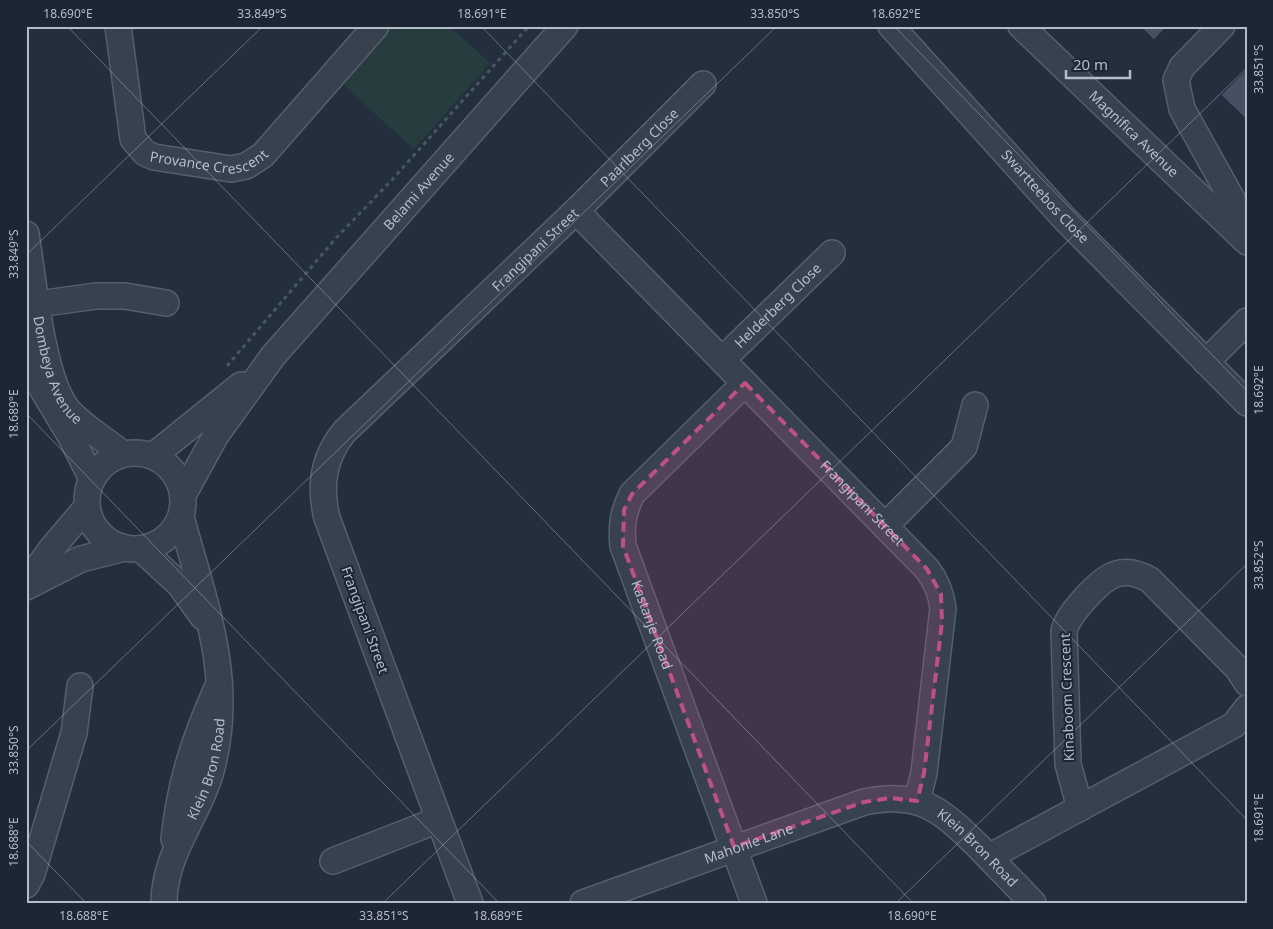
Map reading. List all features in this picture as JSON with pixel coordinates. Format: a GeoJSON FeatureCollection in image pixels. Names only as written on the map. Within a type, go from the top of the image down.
{"type":"FeatureCollection","features":[{"type":"Feature","properties":{"kind":"street","name":"Provance Crescent"},"geometry":{"type":"LineString","coordinates":[[118,26],[133,139],[138,147],[154,157],[231,169],[246,166],[263,155],[376,26]]}},
{"type":"Feature","properties":{"kind":"street","name":"Belami Avenue"},"geometry":{"type":"LineString","coordinates":[[182,506],[216,435],[273,356],[565,26]]}},
{"type":"Feature","properties":{"kind":"street","name":"Swartteebos Close"},"geometry":{"type":"LineString","coordinates":[[891,26],[1057,210],[1247,403]]}},
{"type":"Feature","properties":{"kind":"street","name":"Magnifica Avenue"},"geometry":{"type":"LineString","coordinates":[[1021,26],[1245,240]]}},
{"type":"Feature","properties":{"kind":"street"},"geometry":{"type":"LineString","coordinates":[[1222,26],[1182,67],[1176,80],[1182,109],[1232,199],[1245,240]]}},
{"type":"Feature","properties":{"kind":"street","name":"Paarlberg Close"},"geometry":{"type":"LineString","coordinates":[[576,211],[703,84]]}},
{"type":"Feature","properties":{"kind":"street","name":"Frangipani Street"},"geometry":{"type":"LineString","coordinates":[[470,903],[327,518],[322,488],[324,471],[335,442],[345,431],[576,211],[932,575],[941,594],[943,608],[924,774],[917,801]]}},
{"type":"Feature","properties":{"kind":"street","name":"Dombeya Avenue"},"geometry":{"type":"LineString","coordinates":[[26,234],[50,369],[60,397],[70,411],[123,454]]}},
{"type":"Feature","properties":{"kind":"street","name":"Helderberg Close"},"geometry":{"type":"LineString","coordinates":[[722,360],[832,253]]}},
{"type":"Feature","properties":{"kind":"street"},"geometry":{"type":"LineString","coordinates":[[38,304],[96,296],[124,296],[166,303]]}},
{"type":"Feature","properties":{"kind":"street"},"geometry":{"type":"LineString","coordinates":[[1206,362],[1247,321]]}},
{"type":"Feature","properties":{"kind":"street","name":"Dombeya Avenue"},"geometry":{"type":"LineString","coordinates":[[26,347],[38,382],[71,437],[92,479]]}},
{"type":"Feature","properties":{"kind":"street","name":"Belami Avenue"},"geometry":{"type":"LineString","coordinates":[[153,456],[231,394],[273,356]]}},
{"type":"Feature","properties":{"kind":"street","name":"Kastanje Road"},"geometry":{"type":"LineString","coordinates":[[745,383],[632,494],[624,510],[621,527],[623,546],[754,903]]}},
{"type":"Feature","properties":{"kind":"street"},"geometry":{"type":"LineString","coordinates":[[885,526],[964,447],[975,405]]}},
{"type":"Feature","properties":{"kind":"street"},"geometry":{"type":"LineString","coordinates":[[26,586],[81,559],[154,546],[165,539],[174,529],[182,506],[174,471],[164,462],[153,456],[133,453],[123,454],[105,463],[92,479],[87,507],[96,529],[114,544],[133,549]]}},
{"type":"Feature","properties":{"kind":"street","name":"Klein Bron Road"},"geometry":{"type":"LineString","coordinates":[[164,903],[167,875],[173,854],[178,801],[187,763],[220,679],[219,661],[182,506]]}},
{"type":"Feature","properties":{"kind":"street"},"geometry":{"type":"LineString","coordinates":[[26,586],[52,548],[87,507]]}},
{"type":"Feature","properties":{"kind":"street","name":"Klein Bron Road"},"geometry":{"type":"LineString","coordinates":[[133,549],[180,585],[210,627]]}},
{"type":"Feature","properties":{"kind":"street","name":"Kinaboom Crescent"},"geometry":{"type":"LineString","coordinates":[[1080,808],[1068,764],[1064,631],[1070,614],[1108,578],[1126,572],[1135,573],[1150,580],[1238,670],[1247,683]]}},
{"type":"Feature","properties":{"kind":"street"},"geometry":{"type":"LineString","coordinates":[[26,885],[32,874],[74,733],[80,686]]}},
{"type":"Feature","properties":{"kind":"street"},"geometry":{"type":"LineString","coordinates":[[989,858],[1234,725],[1247,708]]}},
{"type":"Feature","properties":{"kind":"street","name":"Mahonie Lane"},"geometry":{"type":"LineString","coordinates":[[583,903],[734,847],[864,802],[890,798],[917,801]]}},
{"type":"Feature","properties":{"kind":"street","name":"Klein Bron Road"},"geometry":{"type":"LineString","coordinates":[[917,801],[948,816],[1033,903]]}},
{"type":"Feature","properties":{"kind":"street"},"geometry":{"type":"LineString","coordinates":[[333,861],[438,820]]}},
{"type":"Feature","properties":{"kind":"path"},"geometry":{"type":"LineString","coordinates":[[222,372],[336,238],[391,181],[529,26]]}},
{"type":"Feature","properties":{"kind":"highlighted area"},"geometry":{"type":"Polygon","coordinates":[[[745,383],[927,569],[941,594],[942,622],[924,773],[917,801],[890,798],[864,802],[734,847],[623,546],[624,510],[632,494],[745,383]]]}},
{"type":"Feature","properties":{"kind":"green space"},"geometry":{"type":"Polygon","coordinates":[[[389,26],[449,26],[490,63],[414,149],[340,82],[389,26]]]}},
{"type":"Feature","properties":{"kind":"building"},"geometry":{"type":"Polygon","coordinates":[[[1140,26],[1167,26],[1154,40],[1140,26]]]}},
{"type":"Feature","properties":{"kind":"building"},"geometry":{"type":"Polygon","coordinates":[[[1247,69],[1247,120],[1221,95],[1247,69]]]}}]}
